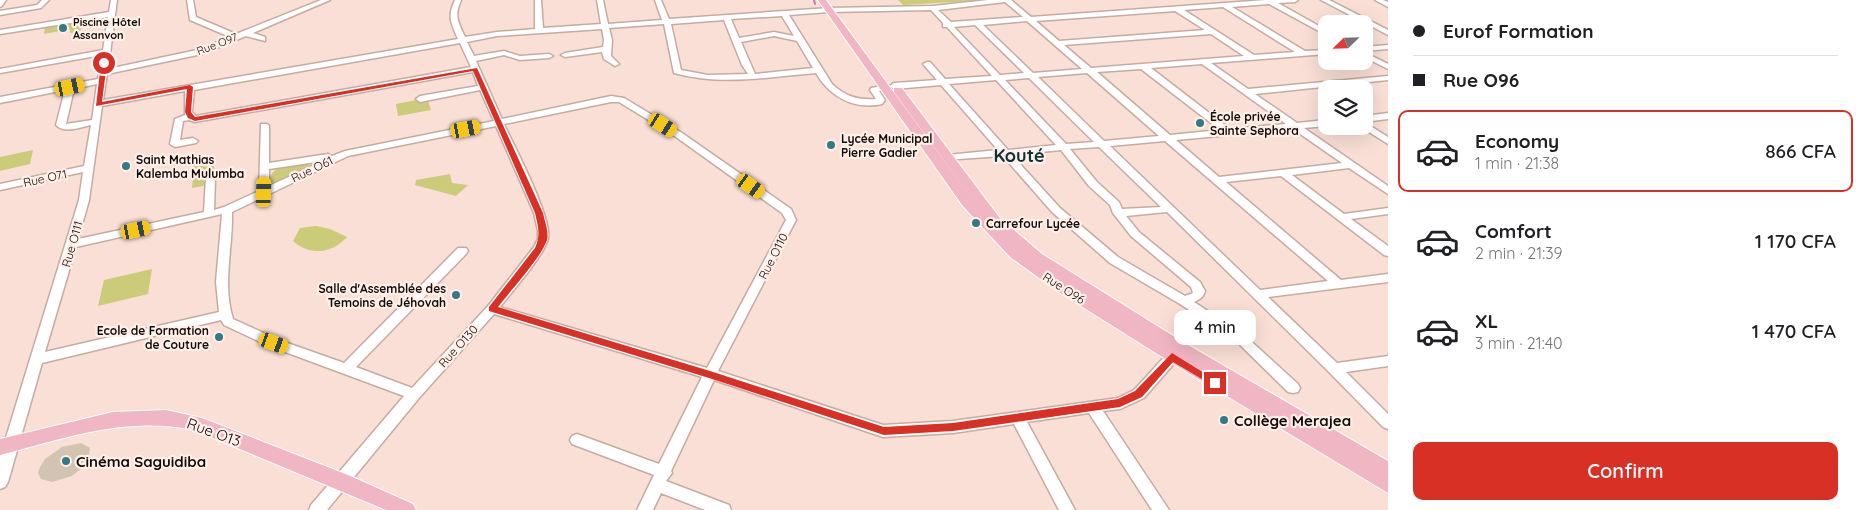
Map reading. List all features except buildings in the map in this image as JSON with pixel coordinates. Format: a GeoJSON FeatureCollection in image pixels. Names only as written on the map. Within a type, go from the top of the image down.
{"type":"FeatureCollection","features":[{"type":"Feature","properties":{"kind":"main road","name":"Rue O96"},"geometry":{"type":"LineString","coordinates":[[831,5],[890,87],[966,202],[1009,248],[1035,269],[1172,356],[1388,485]]}},
{"type":"Feature","properties":{"kind":"main road","name":"Rue O96"},"geometry":{"type":"LineString","coordinates":[[890,87],[994,220],[1037,258],[1176,346],[1388,470]]}},
{"type":"Feature","properties":{"kind":"main road","name":"Rue O13"},"geometry":{"type":"LineString","coordinates":[[7,445],[113,419],[166,417],[196,423],[341,481],[406,510]]}},
{"type":"Feature","properties":{"kind":"street"},"geometry":{"type":"LineString","coordinates":[[0,5],[3,0]]}},
{"type":"Feature","properties":{"kind":"street"},"geometry":{"type":"LineString","coordinates":[[0,13],[39,7],[46,0]]}},
{"type":"Feature","properties":{"kind":"street","name":"Rue O111"},"geometry":{"type":"LineString","coordinates":[[0,482],[7,445],[38,359],[72,244],[90,168],[105,52],[114,0]]}},
{"type":"Feature","properties":{"kind":"street"},"geometry":{"type":"LineString","coordinates":[[190,0],[193,18],[236,37]]}},
{"type":"Feature","properties":{"kind":"street","name":"Rue O97"},"geometry":{"type":"LineString","coordinates":[[0,100],[70,87],[183,57],[327,0]]}},
{"type":"Feature","properties":{"kind":"street","name":"Rue O130"},"geometry":{"type":"LineString","coordinates":[[317,510],[414,394],[492,309],[539,248],[543,239],[542,220],[453,17],[458,0]]}},
{"type":"Feature","properties":{"kind":"street"},"geometry":{"type":"LineString","coordinates":[[538,0],[539,30]]}},
{"type":"Feature","properties":{"kind":"street"},"geometry":{"type":"LineString","coordinates":[[600,0],[608,40],[607,57],[615,64]]}},
{"type":"Feature","properties":{"kind":"street"},"geometry":{"type":"LineString","coordinates":[[658,0],[668,26],[677,71],[704,76],[752,75],[818,70]]}},
{"type":"Feature","properties":{"kind":"street"},"geometry":{"type":"LineString","coordinates":[[98,104],[463,39],[539,30],[784,13],[831,5],[933,8],[1007,0],[1338,284]]}},
{"type":"Feature","properties":{"kind":"street"},"geometry":{"type":"LineString","coordinates":[[946,25],[1296,0]]}},
{"type":"Feature","properties":{"kind":"street"},"geometry":{"type":"LineString","coordinates":[[1324,0],[1388,33]]}},
{"type":"Feature","properties":{"kind":"street"},"geometry":{"type":"LineString","coordinates":[[1378,0],[1388,5]]}},
{"type":"Feature","properties":{"kind":"street"},"geometry":{"type":"LineString","coordinates":[[1271,2],[1318,28]]}},
{"type":"Feature","properties":{"kind":"street"},"geometry":{"type":"LineString","coordinates":[[1224,5],[1304,54]]}},
{"type":"Feature","properties":{"kind":"street"},"geometry":{"type":"LineString","coordinates":[[933,8],[946,25],[1063,147],[1093,184],[1115,204],[1118,213],[1135,234],[1196,285],[1199,291],[1198,295],[1184,301]]}},
{"type":"Feature","properties":{"kind":"street"},"geometry":{"type":"LineString","coordinates":[[1176,8],[1251,58]]}},
{"type":"Feature","properties":{"kind":"street"},"geometry":{"type":"LineString","coordinates":[[784,13],[827,86],[837,95],[856,102],[879,102],[880,100],[874,90],[890,87],[1318,53]]}},
{"type":"Feature","properties":{"kind":"street"},"geometry":{"type":"LineString","coordinates":[[0,32],[111,14]]}},
{"type":"Feature","properties":{"kind":"street"},"geometry":{"type":"LineString","coordinates":[[727,17],[738,40],[746,65],[752,75]]}},
{"type":"Feature","properties":{"kind":"street"},"geometry":{"type":"LineString","coordinates":[[977,23],[1258,294],[1388,423]]}},
{"type":"Feature","properties":{"kind":"street"},"geometry":{"type":"LineString","coordinates":[[1059,44],[1212,32]]}},
{"type":"Feature","properties":{"kind":"street"},"geometry":{"type":"LineString","coordinates":[[246,33],[262,39]]}},
{"type":"Feature","properties":{"kind":"street"},"geometry":{"type":"LineString","coordinates":[[738,40],[774,34],[800,38]]}},
{"type":"Feature","properties":{"kind":"street"},"geometry":{"type":"LineString","coordinates":[[1373,48],[1388,47]]}},
{"type":"Feature","properties":{"kind":"street"},"geometry":{"type":"LineString","coordinates":[[565,55],[606,49]]}},
{"type":"Feature","properties":{"kind":"street"},"geometry":{"type":"LineString","coordinates":[[0,71],[105,52]]}},
{"type":"Feature","properties":{"kind":"street"},"geometry":{"type":"LineString","coordinates":[[471,59],[504,54],[520,58],[549,56]]}},
{"type":"Feature","properties":{"kind":"street"},"geometry":{"type":"LineString","coordinates":[[1373,59],[1388,67]]}},
{"type":"Feature","properties":{"kind":"street"},"geometry":{"type":"LineString","coordinates":[[1204,62],[1388,191]]}},
{"type":"Feature","properties":{"kind":"street"},"geometry":{"type":"LineString","coordinates":[[927,64],[1049,204],[1098,248],[1132,272],[1184,301],[1239,337],[1293,388]]}},
{"type":"Feature","properties":{"kind":"street"},"geometry":{"type":"LineString","coordinates":[[1144,67],[1230,132]]}},
{"type":"Feature","properties":{"kind":"street"},"geometry":{"type":"LineString","coordinates":[[193,140],[175,144],[179,119],[190,117],[206,118],[475,69]]}},
{"type":"Feature","properties":{"kind":"street"},"geometry":{"type":"LineString","coordinates":[[1246,92],[1388,78]]}},
{"type":"Feature","properties":{"kind":"street"},"geometry":{"type":"LineString","coordinates":[[70,87],[61,125],[63,127],[95,122]]}},
{"type":"Feature","properties":{"kind":"street"},"geometry":{"type":"LineString","coordinates":[[190,87],[188,112],[190,117]]}},
{"type":"Feature","properties":{"kind":"street"},"geometry":{"type":"LineString","coordinates":[[420,99],[484,87]]}},
{"type":"Feature","properties":{"kind":"street","name":"Rue O110"},"geometry":{"type":"LineString","coordinates":[[500,123],[611,99],[621,100],[679,135],[787,211],[791,220],[710,374],[645,510]]}},
{"type":"Feature","properties":{"kind":"street"},"geometry":{"type":"LineString","coordinates":[[1373,118],[1388,116]]}},
{"type":"Feature","properties":{"kind":"street","name":"Rue O61"},"geometry":{"type":"LineString","coordinates":[[72,244],[226,210],[345,154],[500,123]]}},
{"type":"Feature","properties":{"kind":"street"},"geometry":{"type":"LineString","coordinates":[[947,158],[1318,124]]}},
{"type":"Feature","properties":{"kind":"street"},"geometry":{"type":"LineString","coordinates":[[264,126],[264,192]]}},
{"type":"Feature","properties":{"kind":"street"},"geometry":{"type":"LineString","coordinates":[[1373,131],[1388,141]]}},
{"type":"Feature","properties":{"kind":"street"},"geometry":{"type":"LineString","coordinates":[[265,167],[345,154]]}},
{"type":"Feature","properties":{"kind":"street"},"geometry":{"type":"LineString","coordinates":[[1218,180],[1352,165]]}},
{"type":"Feature","properties":{"kind":"street","name":"Rue O71"},"geometry":{"type":"LineString","coordinates":[[0,187],[90,168]]}},
{"type":"Feature","properties":{"kind":"street"},"geometry":{"type":"LineString","coordinates":[[1283,172],[1388,252]]}},
{"type":"Feature","properties":{"kind":"street"},"geometry":{"type":"LineString","coordinates":[[209,214],[210,179]]}},
{"type":"Feature","properties":{"kind":"street"},"geometry":{"type":"LineString","coordinates":[[1118,213],[1170,209]]}},
{"type":"Feature","properties":{"kind":"street"},"geometry":{"type":"LineString","coordinates":[[226,210],[224,251],[225,315],[228,322],[234,327],[414,394]]}},
{"type":"Feature","properties":{"kind":"street"},"geometry":{"type":"LineString","coordinates":[[1343,217],[1388,211]]}},
{"type":"Feature","properties":{"kind":"street"},"geometry":{"type":"LineString","coordinates":[[346,369],[462,251]]}},
{"type":"Feature","properties":{"kind":"street"},"geometry":{"type":"LineString","coordinates":[[1258,294],[1388,278]]}},
{"type":"Feature","properties":{"kind":"street"},"geometry":{"type":"LineString","coordinates":[[492,309],[710,374],[884,431],[944,428],[1018,419],[1093,408],[1131,399],[1172,356]]}},
{"type":"Feature","properties":{"kind":"street"},"geometry":{"type":"LineString","coordinates":[[38,359],[225,315]]}},
{"type":"Feature","properties":{"kind":"street"},"geometry":{"type":"LineString","coordinates":[[1334,368],[1388,361]]}},
{"type":"Feature","properties":{"kind":"street"},"geometry":{"type":"LineString","coordinates":[[1093,408],[1161,510]]}},
{"type":"Feature","properties":{"kind":"street"},"geometry":{"type":"LineString","coordinates":[[1018,419],[1067,510]]}},
{"type":"Feature","properties":{"kind":"street"},"geometry":{"type":"LineString","coordinates":[[577,440],[723,510]]}},
{"type":"Feature","properties":{"kind":"shaded area"},"geometry":{"type":"Polygon","coordinates":[[[898,0],[987,0],[903,5],[898,0]]]}},
{"type":"Feature","properties":{"kind":"shaded area","name":"Piscine Hôtel Assanvon"},"geometry":{"type":"Polygon","coordinates":[[[83,20],[80,32],[70,33],[70,29],[44,34],[45,27],[83,20]]]}},
{"type":"Feature","properties":{"kind":"shaded area"},"geometry":{"type":"Polygon","coordinates":[[[427,98],[431,110],[398,116],[396,104],[427,98]]]}},
{"type":"Feature","properties":{"kind":"shaded area"},"geometry":{"type":"Polygon","coordinates":[[[33,150],[30,164],[0,171],[0,157],[33,150]]]}},
{"type":"Feature","properties":{"kind":"shaded area"},"geometry":{"type":"Polygon","coordinates":[[[214,157],[214,177],[208,179],[208,185],[192,188],[194,162],[214,157]]]}},
{"type":"Feature","properties":{"kind":"shaded area"},"geometry":{"type":"Polygon","coordinates":[[[303,162],[309,165],[308,169],[276,184],[269,183],[273,172],[281,166],[303,162]]]}},
{"type":"Feature","properties":{"kind":"shaded area"},"geometry":{"type":"Polygon","coordinates":[[[450,174],[452,183],[468,185],[456,196],[415,185],[416,180],[450,174]]]}},
{"type":"Feature","properties":{"kind":"shaded area"},"geometry":{"type":"Polygon","coordinates":[[[316,226],[330,229],[347,237],[335,247],[321,251],[306,249],[293,241],[300,228],[316,226]]]}},
{"type":"Feature","properties":{"kind":"shaded area"},"geometry":{"type":"Polygon","coordinates":[[[152,269],[148,294],[98,306],[104,280],[152,269]]]}},
{"type":"Feature","properties":{"kind":"waterway"},"geometry":{"type":"LineString","coordinates":[[814,0],[815,4]]}},
{"type":"Feature","properties":{"kind":"place","name":"Piscine Hôtel Assanvon"},"geometry":{"type":"Point","coordinates":[63,28]}},
{"type":"Feature","properties":{"kind":"place","name":"École privée Sainte Sephora"},"geometry":{"type":"Point","coordinates":[1200,123]}},
{"type":"Feature","properties":{"kind":"place","name":"Lycée Municipal Pierre Gadier"},"geometry":{"type":"Point","coordinates":[831,145]}},
{"type":"Feature","properties":{"kind":"place","name":"Saint Mathias Kalemba Mulumba"},"geometry":{"type":"Point","coordinates":[126,166]}},
{"type":"Feature","properties":{"kind":"place","name":"Carrefour Lycée"},"geometry":{"type":"Point","coordinates":[976,223]}},
{"type":"Feature","properties":{"kind":"place","name":"Salle d'Assemblée des Temoins de Jéhovah"},"geometry":{"type":"Point","coordinates":[456,295]}},
{"type":"Feature","properties":{"kind":"place","name":"Ecole de Formation de Couture"},"geometry":{"type":"Point","coordinates":[219,337]}},
{"type":"Feature","properties":{"kind":"place","name":"Collège Merajea"},"geometry":{"type":"Point","coordinates":[1224,420]}},
{"type":"Feature","properties":{"kind":"place","name":"Cinéma Saguidiba"},"geometry":{"type":"Point","coordinates":[66,461]}},
{"type":"Feature","properties":{"kind":"district","name":"Kouté"},"geometry":{"type":"Point","coordinates":[1019,155]}},
{"type":"Feature","properties":{"kind":"route"},"geometry":{"type":"LineString","coordinates":[[104,63],[98,104],[190,87],[188,112],[190,117],[195,119],[475,69],[542,220],[543,230],[543,239],[539,248],[492,309],[710,374],[884,431],[898,432],[953,427],[1120,403],[1139,394],[1172,356],[1215,383]]}}]}
